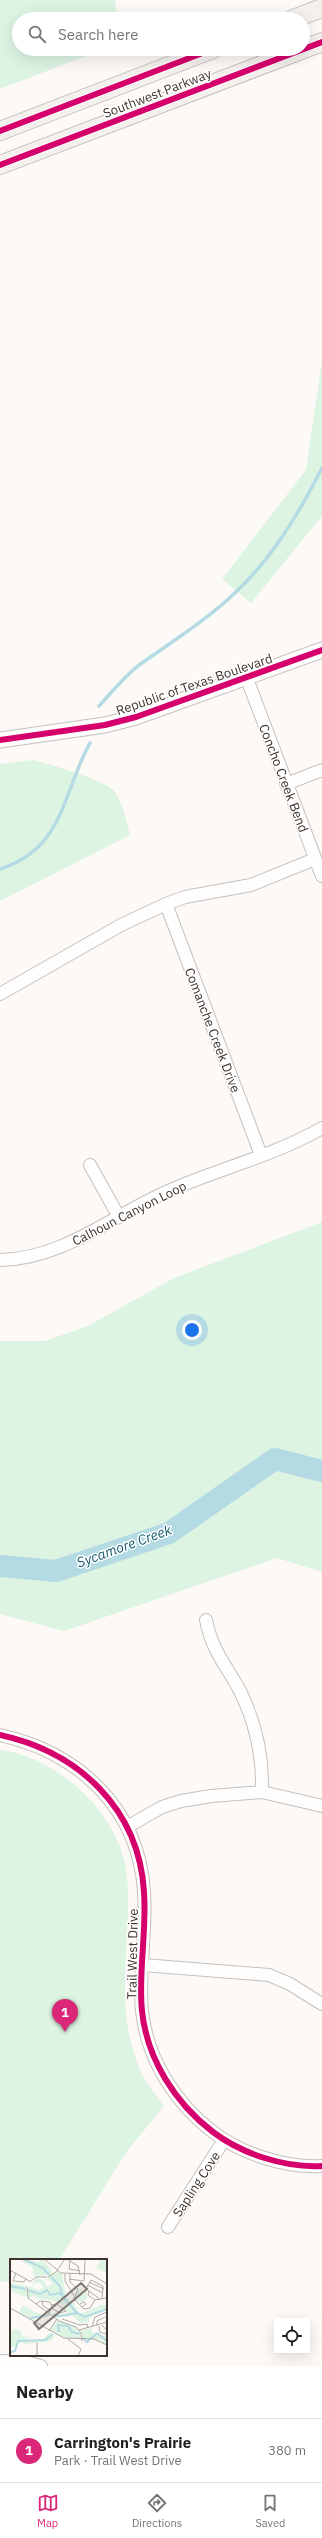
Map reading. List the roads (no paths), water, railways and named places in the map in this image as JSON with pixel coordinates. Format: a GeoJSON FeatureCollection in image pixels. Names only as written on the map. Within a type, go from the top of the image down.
{"type":"FeatureCollection","features":[{"type":"Feature","properties":{"kind":"main road"},"geometry":{"type":"LineString","coordinates":[[310,13],[322,8]]}},
{"type":"Feature","properties":{"kind":"main road","name":"Southwest Parkway"},"geometry":{"type":"LineString","coordinates":[[310,47],[322,42]]}},
{"type":"Feature","properties":{"kind":"main road","name":"Southwest Parkway"},"geometry":{"type":"LineString","coordinates":[[0,131],[195,56]]}},
{"type":"Feature","properties":{"kind":"main road","name":"Southwest Parkway"},"geometry":{"type":"LineString","coordinates":[[0,164],[285,56]]}},
{"type":"Feature","properties":{"kind":"street","name":"Republic of Texas Boulevard"},"geometry":{"type":"LineString","coordinates":[[0,740],[104,725],[130,719],[247,679],[322,650]]}},
{"type":"Feature","properties":{"kind":"street","name":"Concho Creek Bend"},"geometry":{"type":"LineString","coordinates":[[247,679],[322,876]]}},
{"type":"Feature","properties":{"kind":"street"},"geometry":{"type":"LineString","coordinates":[[286,784],[322,770]]}},
{"type":"Feature","properties":{"kind":"street"},"geometry":{"type":"LineString","coordinates":[[0,994],[121,925],[166,904],[185,897],[251,885],[315,860]]}},
{"type":"Feature","properties":{"kind":"street","name":"Comanche Creek Drive"},"geometry":{"type":"LineString","coordinates":[[166,904],[261,1155]]}},
{"type":"Feature","properties":{"kind":"street","name":"Calhoun Canyon Loop"},"geometry":{"type":"LineString","coordinates":[[0,1260],[18,1259],[56,1249],[171,1190],[288,1146],[322,1128]]}},
{"type":"Feature","properties":{"kind":"street"},"geometry":{"type":"LineString","coordinates":[[90,1165],[119,1217]]}},
{"type":"Feature","properties":{"kind":"street"},"geometry":{"type":"LineString","coordinates":[[206,1620],[215,1653],[240,1692],[252,1718],[260,1754],[262,1792]]}},
{"type":"Feature","properties":{"kind":"street","name":"Trail West Drive"},"geometry":{"type":"LineString","coordinates":[[0,1735],[34,1744],[64,1758],[99,1788],[127,1827],[139,1857],[143,1881],[142,2011],[156,2061],[165,2080],[185,2107],[224,2140],[250,2153],[297,2165],[322,2166]]}},
{"type":"Feature","properties":{"kind":"street"},"geometry":{"type":"LineString","coordinates":[[127,1827],[162,1807],[181,1801],[262,1792],[322,1806]]}},
{"type":"Feature","properties":{"kind":"street"},"geometry":{"type":"LineString","coordinates":[[143,1965],[247,1972],[269,1975],[290,1984],[322,2004]]}},
{"type":"Feature","properties":{"kind":"street","name":"Sapling Cove"},"geometry":{"type":"LineString","coordinates":[[168,2227],[224,2140]]}},
{"type":"Feature","properties":{"kind":"street"},"geometry":{"type":"LineString","coordinates":[[0,2361],[25,2362],[41,2366]]}},
{"type":"Feature","properties":{"kind":"waterway"},"geometry":{"type":"LineString","coordinates":[[99,706],[119,683],[136,667],[190,629],[236,592],[262,564],[284,534],[322,468]]}},
{"type":"Feature","properties":{"kind":"waterway"},"geometry":{"type":"LineString","coordinates":[[0,869],[21,860],[38,847],[50,833],[59,817],[90,743]]}},
{"type":"Feature","properties":{"kind":"waterway","name":"Sycamore Creek"},"geometry":{"type":"LineString","coordinates":[[0,1566],[56,1571],[169,1533],[275,1459],[322,1471]]}},
{"type":"Feature","properties":{"kind":"place","name":"Carrington's Prairie"},"geometry":{"type":"Point","coordinates":[65,2032]}}]}
